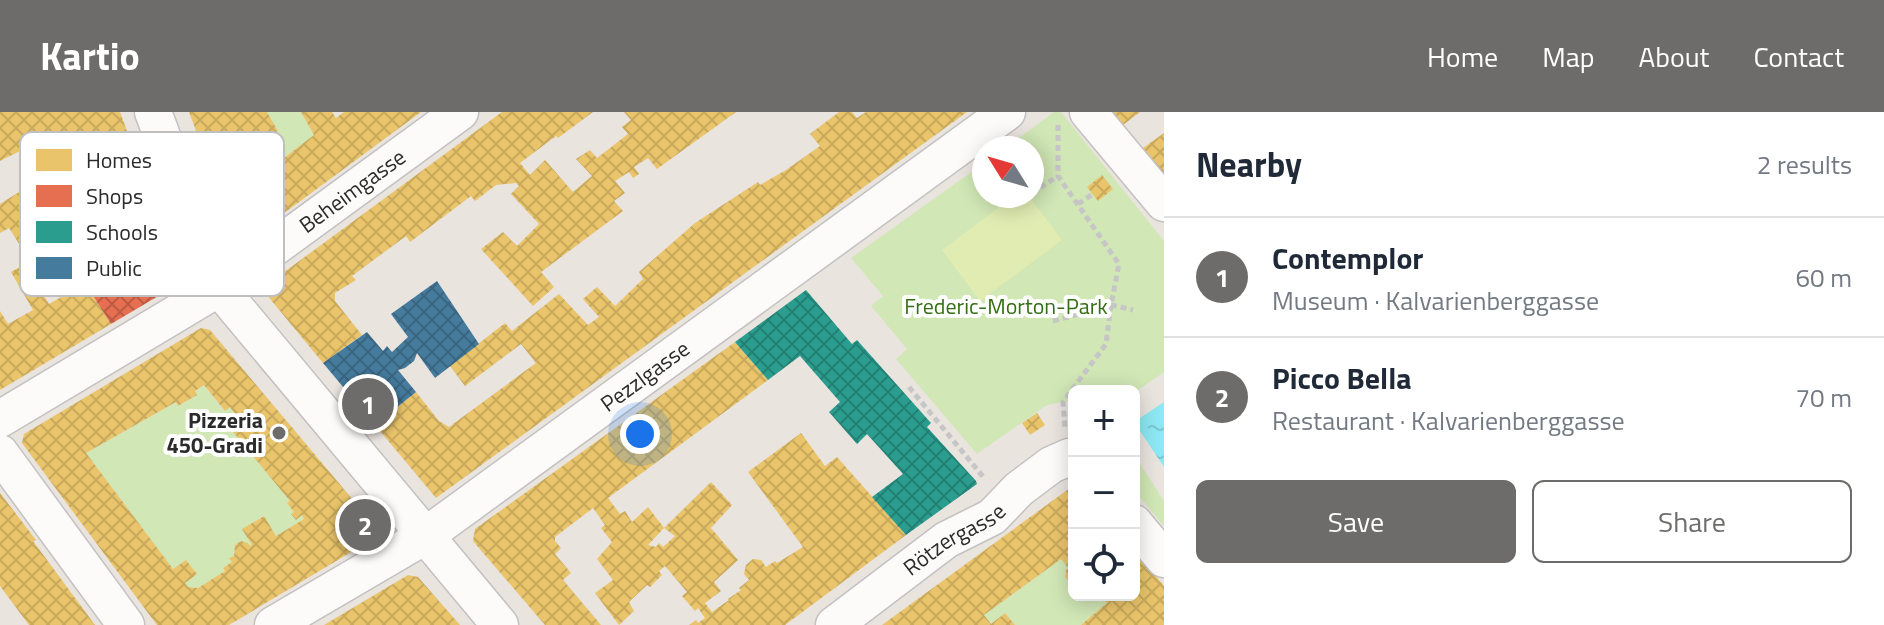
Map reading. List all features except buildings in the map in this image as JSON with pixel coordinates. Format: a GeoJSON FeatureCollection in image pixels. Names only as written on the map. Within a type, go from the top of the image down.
{"type":"FeatureCollection","features":[{"type":"Feature","properties":{"kind":"street"},"geometry":{"type":"LineString","coordinates":[[153,112],[160,132]]}},
{"type":"Feature","properties":{"kind":"street","name":"Beheimgasse"},"geometry":{"type":"LineString","coordinates":[[284,241],[460,112]]}},
{"type":"Feature","properties":{"kind":"street","name":"Pezzlgasse"},"geometry":{"type":"LineString","coordinates":[[273,625],[425,536],[1007,112]]}},
{"type":"Feature","properties":{"kind":"street"},"geometry":{"type":"LineString","coordinates":[[1088,112],[1164,203]]}},
{"type":"Feature","properties":{"kind":"street","name":"Beheimgasse"},"geometry":{"type":"LineString","coordinates":[[0,419],[206,296]]}},
{"type":"Feature","properties":{"kind":"street"},"geometry":{"type":"LineString","coordinates":[[226,296],[500,625]]}},
{"type":"Feature","properties":{"kind":"street"},"geometry":{"type":"LineString","coordinates":[[0,453],[126,625]]}},
{"type":"Feature","properties":{"kind":"street","name":"Rötzergasse"},"geometry":{"type":"LineString","coordinates":[[834,625],[946,540],[992,517],[1019,489],[1051,465],[1068,460]]}},
{"type":"Feature","properties":{"kind":"street"},"geometry":{"type":"LineString","coordinates":[[1139,529],[1164,559]]}},
{"type":"Feature","properties":{"kind":"path"},"geometry":{"type":"LineString","coordinates":[[1058,112],[1058,176],[1119,264],[1106,344],[1063,402],[1071,457]]}},
{"type":"Feature","properties":{"kind":"path"},"geometry":{"type":"LineString","coordinates":[[1044,185],[1058,176]]}},
{"type":"Feature","properties":{"kind":"path"},"geometry":{"type":"LineString","coordinates":[[1078,204],[1093,194]]}},
{"type":"Feature","properties":{"kind":"path"},"geometry":{"type":"LineString","coordinates":[[1053,321],[1111,305],[1133,310]]}},
{"type":"Feature","properties":{"kind":"path"},"geometry":{"type":"LineString","coordinates":[[909,387],[1006,504]]}},
{"type":"Feature","properties":{"kind":"green space"},"geometry":{"type":"Polygon","coordinates":[[[267,112],[302,112],[314,135],[284,158],[284,132],[278,131],[267,112]]]}},
{"type":"Feature","properties":{"kind":"green space","name":"Frederic-Morton-Park"},"geometry":{"type":"Polygon","coordinates":[[[1054,112],[1061,112],[1164,241],[1164,372],[1140,389],[1140,385],[1068,385],[1068,401],[1047,405],[977,454],[896,359],[907,349],[871,306],[883,296],[851,258],[972,172],[972,208],[1044,208],[1044,136],[1021,136],[1054,112]]]}},
{"type":"Feature","properties":{"kind":"green space"},"geometry":{"type":"Polygon","coordinates":[[[998,208],[1038,208],[1062,240],[980,301],[942,250],[998,208]]]}},
{"type":"Feature","properties":{"kind":"green space"},"geometry":{"type":"Polygon","coordinates":[[[204,385],[224,411],[230,407],[236,416],[227,424],[240,440],[237,443],[244,451],[247,449],[290,501],[287,503],[294,512],[291,515],[296,520],[302,515],[304,519],[276,536],[263,516],[243,529],[252,545],[241,541],[235,545],[234,556],[230,558],[232,562],[223,568],[225,571],[198,588],[188,587],[185,583],[196,573],[186,560],[173,569],[86,453],[176,402],[179,406],[197,395],[195,391],[204,385]]]}},
{"type":"Feature","properties":{"kind":"green space"},"geometry":{"type":"Polygon","coordinates":[[[1140,463],[1164,501],[1164,526],[1140,497],[1140,463]]]}},
{"type":"Feature","properties":{"kind":"green space"},"geometry":{"type":"Polygon","coordinates":[[[1061,559],[1068,568],[1065,577],[1068,580],[1068,601],[1107,603],[1081,625],[1015,625],[1005,613],[991,624],[984,615],[1061,559]]]}},
{"type":"Feature","properties":{"kind":"water"},"geometry":{"type":"Polygon","coordinates":[[[1164,402],[1164,467],[1140,431],[1140,418],[1164,402]]]}},
{"type":"Feature","properties":{"kind":"place","name":"Contemplor"},"geometry":{"type":"Point","coordinates":[368,404]}},
{"type":"Feature","properties":{"kind":"place","name":"Pizzeria 450-Gradi"},"geometry":{"type":"Point","coordinates":[279,433]}},
{"type":"Feature","properties":{"kind":"place","name":"Picco Bella"},"geometry":{"type":"Point","coordinates":[365,525]}}]}
